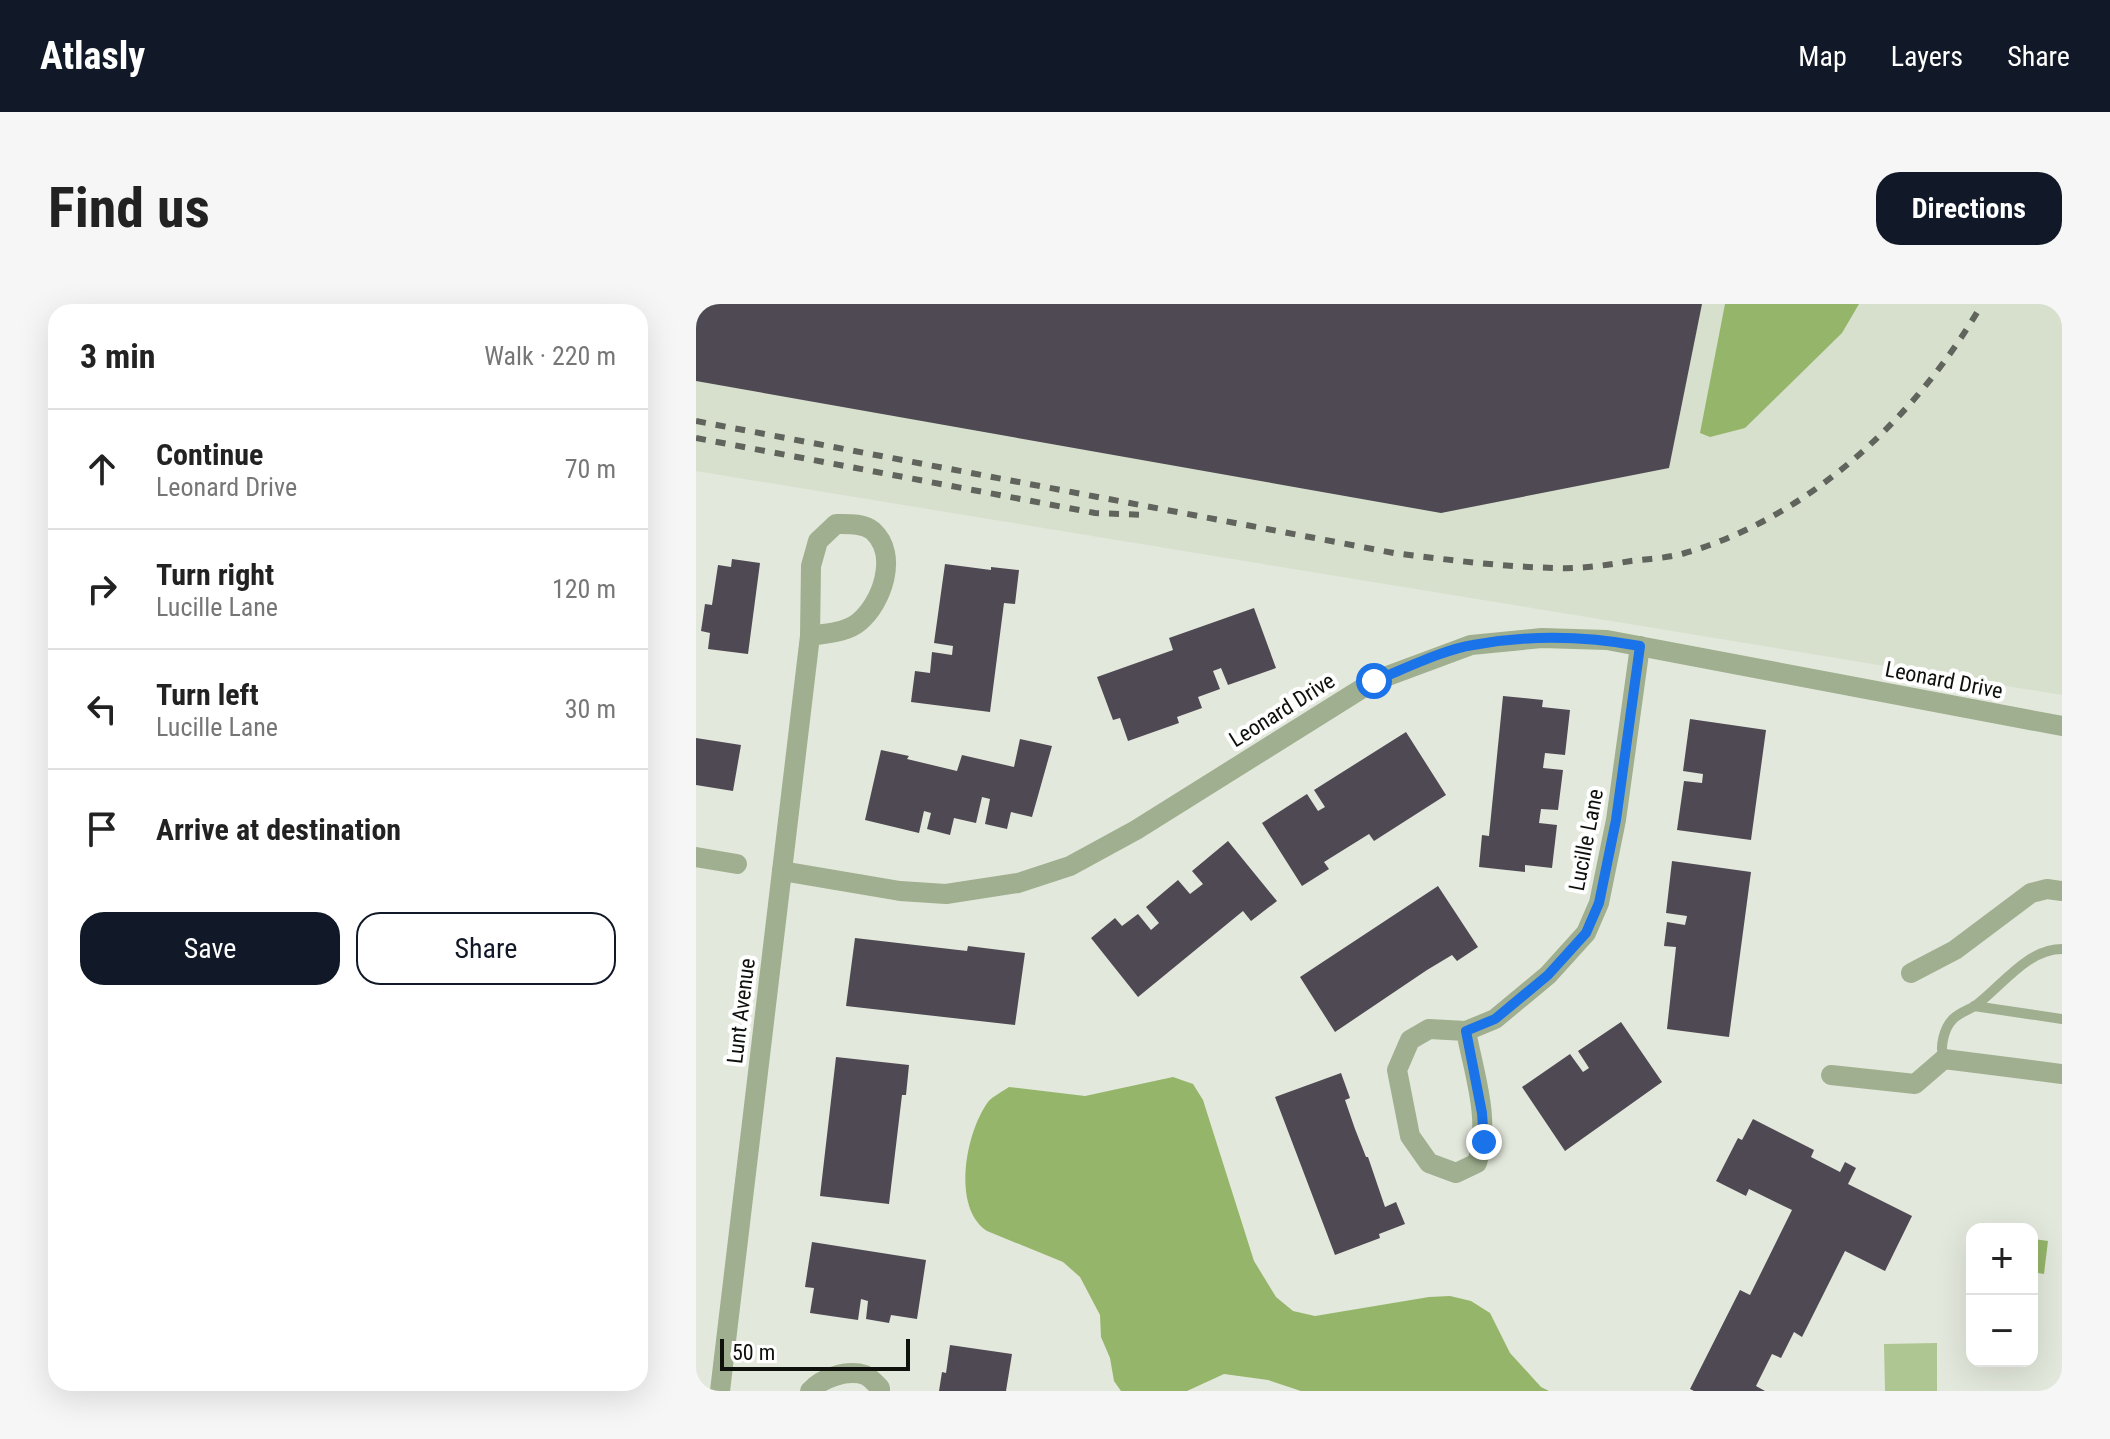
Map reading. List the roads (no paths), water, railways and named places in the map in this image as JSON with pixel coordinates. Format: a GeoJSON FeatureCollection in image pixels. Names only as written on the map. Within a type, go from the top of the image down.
{"type":"FeatureCollection","features":[{"type":"Feature","properties":{"kind":"street","name":"Lunt Avenue"},"geometry":{"type":"LineString","coordinates":[[720,1391],[810,636],[811,566],[818,541],[836,524],[857,524],[872,530],[883,545],[885,560],[884,586],[875,603],[858,623],[841,631],[810,636]]}},
{"type":"Feature","properties":{"kind":"street","name":"Leonard Drive"},"geometry":{"type":"LineString","coordinates":[[782,871],[900,891],[946,894],[1018,883],[1070,866],[1136,830],[1374,681],[1471,645],[1542,638],[1607,640],[2062,726]]}},
{"type":"Feature","properties":{"kind":"street","name":"Lucille Lane"},"geometry":{"type":"LineString","coordinates":[[1466,1031],[1482,1113],[1484,1142],[1477,1163],[1456,1173],[1429,1163],[1410,1136],[1397,1070],[1410,1040],[1429,1029],[1466,1031],[1495,1019],[1548,975],[1586,933],[1599,903],[1616,820],[1640,646]]}},
{"type":"Feature","properties":{"kind":"street"},"geometry":{"type":"LineString","coordinates":[[696,857],[737,864]]}},
{"type":"Feature","properties":{"kind":"street"},"geometry":{"type":"LineString","coordinates":[[1911,973],[1955,950],[2031,893],[2047,889],[2062,891]]}},
{"type":"Feature","properties":{"kind":"street"},"geometry":{"type":"LineString","coordinates":[[1831,1075],[1915,1084],[1944,1059],[2062,1074]]}},
{"type":"Feature","properties":{"kind":"street"},"geometry":{"type":"LineString","coordinates":[[810,1391],[818,1382],[842,1374],[866,1375],[880,1391]]}},
{"type":"Feature","properties":{"kind":"lane"},"geometry":{"type":"LineString","coordinates":[[1944,1059],[1941,1053],[1946,1029],[1954,1019],[2033,958],[2048,949],[2062,949]]}},
{"type":"Feature","properties":{"kind":"lane"},"geometry":{"type":"LineString","coordinates":[[1974,1006],[2062,1019]]}},
{"type":"Feature","properties":{"kind":"railway"},"geometry":{"type":"LineString","coordinates":[[696,421],[1394,553],[1517,566],[1586,567],[1685,553],[1731,537],[1776,515],[1817,488],[1857,457],[1893,422],[1926,385],[1982,304]]}},
{"type":"Feature","properties":{"kind":"railway"},"geometry":{"type":"LineString","coordinates":[[696,438],[1095,513],[1147,515]]}}]}
